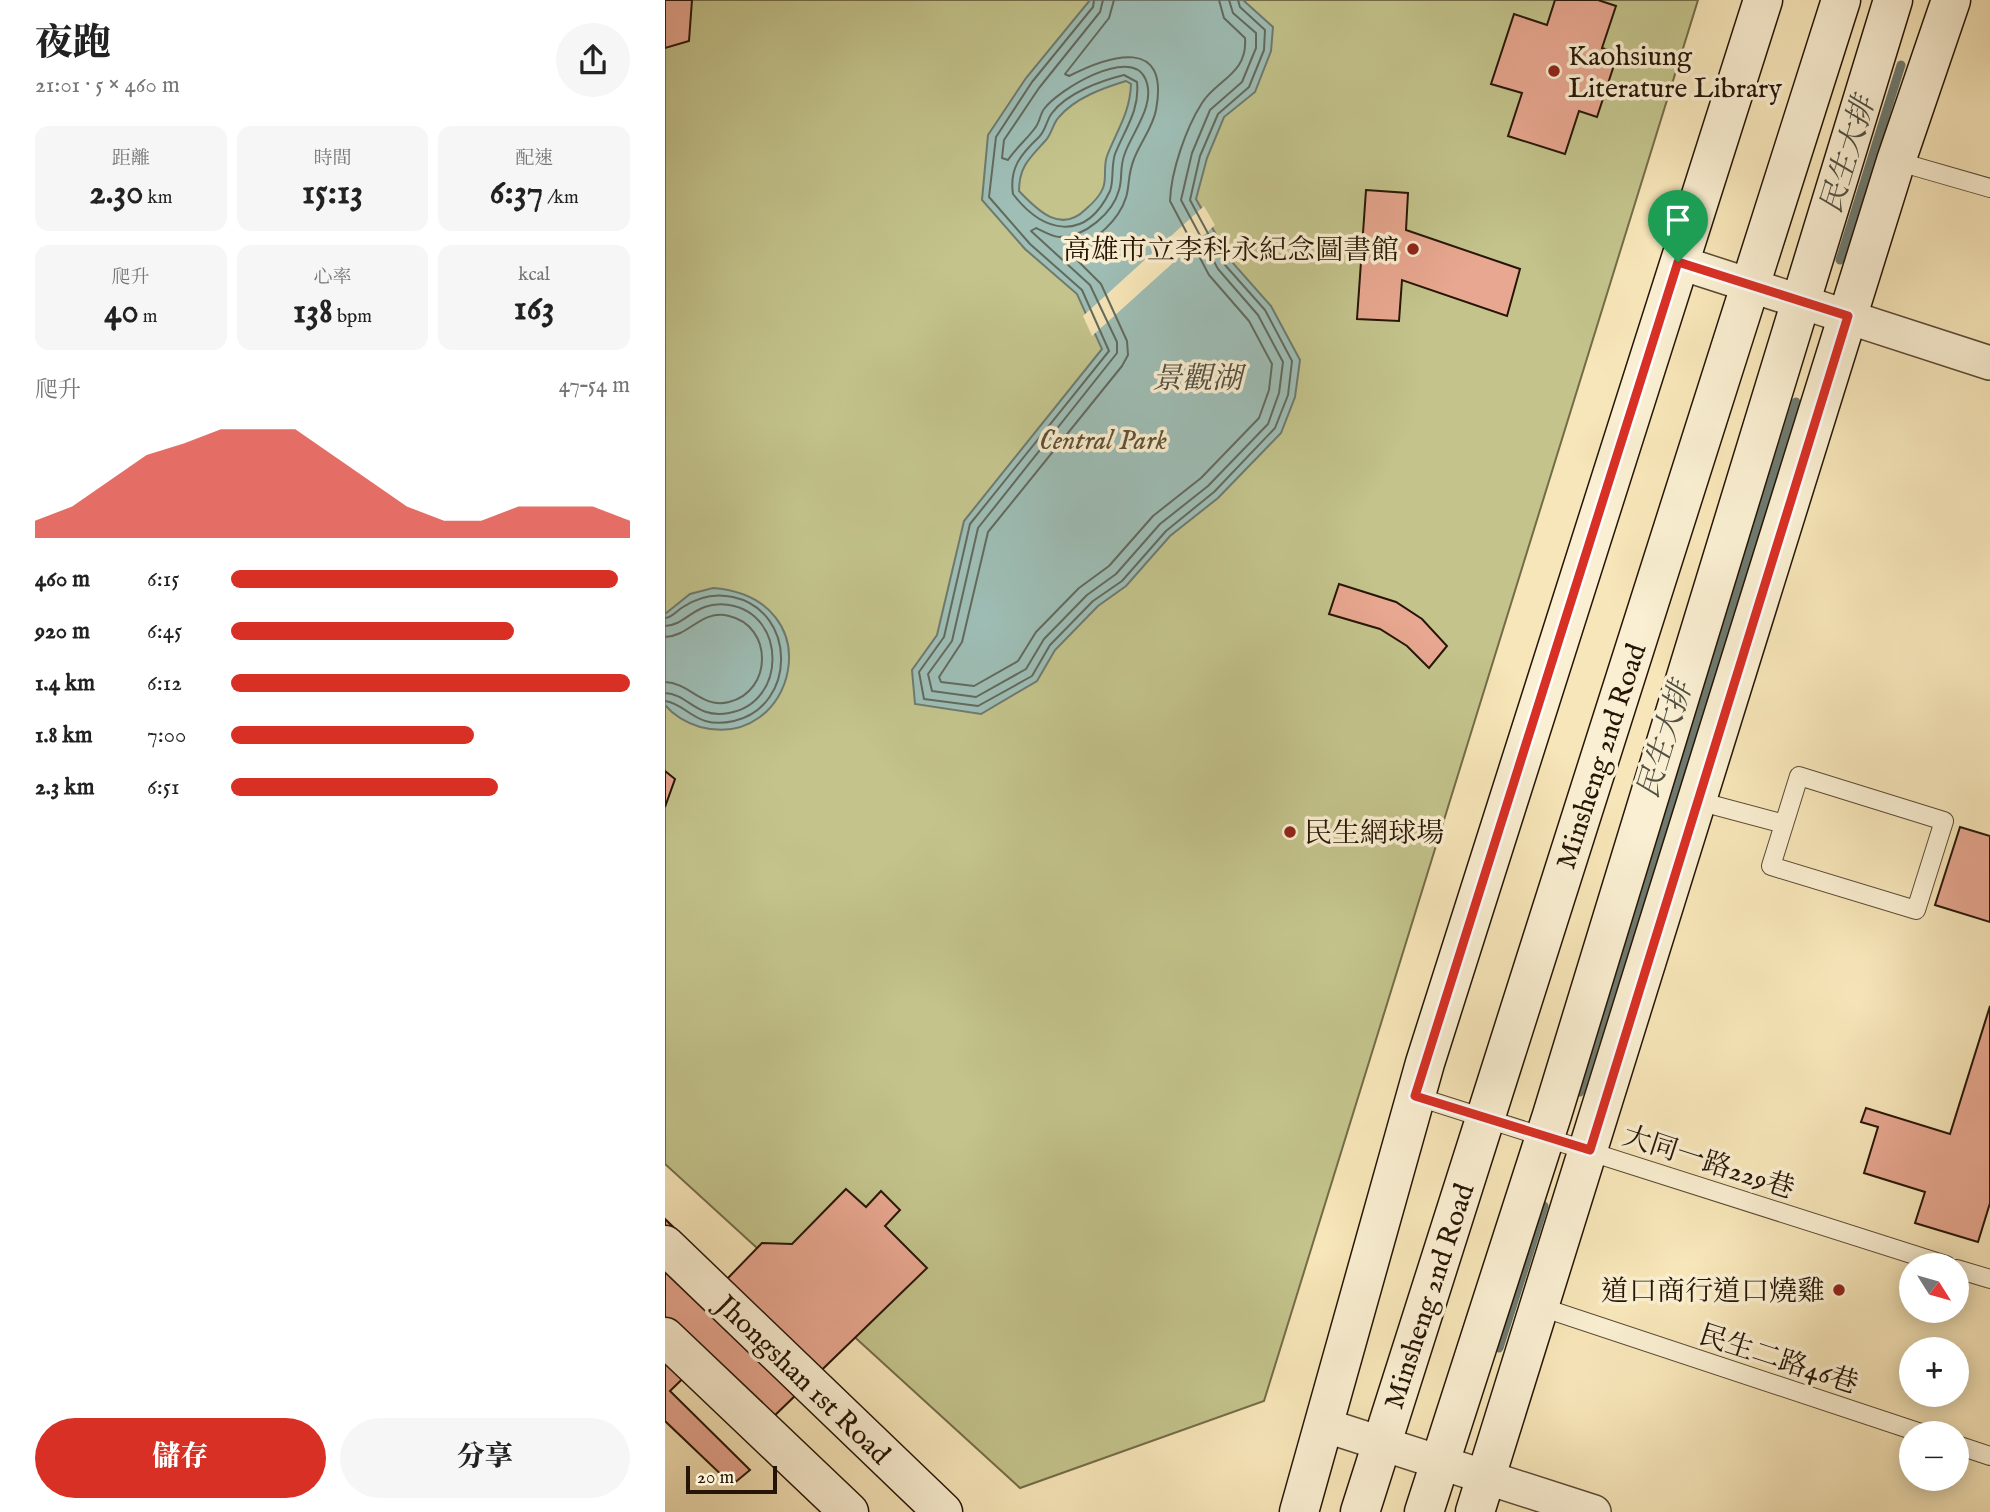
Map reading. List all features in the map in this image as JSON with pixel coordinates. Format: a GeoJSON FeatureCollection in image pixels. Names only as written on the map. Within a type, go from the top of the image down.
{"type":"FeatureCollection","features":[{"type":"Feature","properties":{"kind":"main road"},"geometry":{"type":"LineString","coordinates":[[1299,1512],[1415,1096],[1763,0]]}},
{"type":"Feature","properties":{"kind":"main road","name":"Minsheng 2nd Road"},"geometry":{"type":"LineString","coordinates":[[1360,1512],[1841,0]]}},
{"type":"Feature","properties":{"kind":"main road","name":"Minsheng 2nd Road"},"geometry":{"type":"LineString","coordinates":[[1424,1512],[1545,1136],[1798,300],[1893,0]]}},
{"type":"Feature","properties":{"kind":"main road"},"geometry":{"type":"LineString","coordinates":[[1481,1496],[1896,161],[1951,0]]}},
{"type":"Feature","properties":{"kind":"main road","name":"Jhongshan 1st Road"},"geometry":{"type":"LineString","coordinates":[[665,1245],[943,1512]]}},
{"type":"Feature","properties":{"kind":"main road"},"geometry":{"type":"LineString","coordinates":[[665,1337],[849,1512]]}},
{"type":"Feature","properties":{"kind":"street"},"geometry":{"type":"LineString","coordinates":[[1678,262],[1990,363]]}},
{"type":"Feature","properties":{"kind":"street"},"geometry":{"type":"LineString","coordinates":[[1324,1425],[1439,1463],[1481,1496],[1594,1512]]}},
{"type":"Feature","properties":{"kind":"lane"},"geometry":{"type":"LineString","coordinates":[[1896,161],[1990,188]]}},
{"type":"Feature","properties":{"kind":"lane"},"geometry":{"type":"LineString","coordinates":[[1799,776],[1944,821],[1916,910],[1771,866],[1784,824],[1799,776]]}},
{"type":"Feature","properties":{"kind":"lane"},"geometry":{"type":"LineString","coordinates":[[1698,801],[1784,824]]}},
{"type":"Feature","properties":{"kind":"lane","name":"大同一路229巷"},"geometry":{"type":"LineString","coordinates":[[1415,1096],[1909,1253]]}},
{"type":"Feature","properties":{"kind":"lane"},"geometry":{"type":"LineString","coordinates":[[1969,1273],[1990,1279]]}},
{"type":"Feature","properties":{"kind":"lane","name":"民生二路46巷"},"geometry":{"type":"LineString","coordinates":[[1541,1307],[1899,1426]]}},
{"type":"Feature","properties":{"kind":"lane"},"geometry":{"type":"LineString","coordinates":[[1969,1449],[1990,1456]]}},
{"type":"Feature","properties":{"kind":"green space","name":"Central Park"},"geometry":{"type":"Polygon","coordinates":[[[665,0],[1698,0],[1264,1401],[1020,1488],[665,1164],[665,0]]]}},
{"type":"Feature","properties":{"kind":"water","name":"景觀湖"},"geometry":{"type":"Polygon","coordinates":[[[1090,0],[1243,0],[1273,27],[1271,51],[1255,92],[1224,117],[1207,158],[1196,199],[1231,261],[1271,306],[1300,360],[1295,397],[1281,433],[1218,498],[1170,536],[1126,586],[1098,606],[1055,650],[1037,681],[981,714],[915,704],[912,670],[937,635],[964,521],[1102,349],[1077,294],[1025,249],[982,200],[988,135],[1026,78],[1090,0]],[[1126,81],[1090,94],[1073,104],[1057,119],[1048,137],[1021,175],[1019,191],[1042,212],[1059,220],[1068,220],[1089,207],[1098,197],[1104,184],[1107,156],[1128,104],[1131,84],[1126,81]]]}},
{"type":"Feature","properties":{"kind":"water"},"geometry":{"type":"Polygon","coordinates":[[[713,588],[751,598],[776,617],[787,643],[788,671],[778,697],[760,717],[733,729],[700,727],[677,716],[665,705],[665,614],[690,594],[713,588]]]}},
{"type":"Feature","properties":{"kind":"pier"},"geometry":{"type":"Polygon","coordinates":[[[1204,206],[1215,225],[1092,336],[1083,316],[1204,206]]]}},
{"type":"Feature","properties":{"kind":"building"},"geometry":{"type":"Polygon","coordinates":[[[665,0],[692,0],[689,41],[665,48],[665,0]]]}},
{"type":"Feature","properties":{"kind":"building","name":"Kaohsiung Literature Library"},"geometry":{"type":"Polygon","coordinates":[[[1555,0],[1598,0],[1616,6],[1602,48],[1618,53],[1597,117],[1579,111],[1565,154],[1508,136],[1522,93],[1491,84],[1514,14],[1547,25],[1555,0]]]}},
{"type":"Feature","properties":{"kind":"building","name":"高雄市立李科永紀念圖書館"},"geometry":{"type":"Polygon","coordinates":[[[1366,190],[1408,193],[1406,230],[1520,269],[1507,316],[1402,280],[1399,321],[1357,319],[1366,190]]]}},
{"type":"Feature","properties":{"kind":"building"},"geometry":{"type":"Polygon","coordinates":[[[1339,584],[1396,602],[1422,619],[1447,646],[1429,668],[1407,646],[1380,629],[1329,614],[1339,584]]]}},
{"type":"Feature","properties":{"kind":"building"},"geometry":{"type":"Polygon","coordinates":[[[665,771],[675,779],[665,807],[665,771]]]}},
{"type":"Feature","properties":{"kind":"building"},"geometry":{"type":"Polygon","coordinates":[[[1960,827],[1990,836],[1990,922],[1935,905],[1960,827]]]}},
{"type":"Feature","properties":{"kind":"building"},"geometry":{"type":"Polygon","coordinates":[[[1990,1006],[1990,1203],[1978,1242],[1915,1223],[1925,1192],[1864,1173],[1878,1127],[1861,1122],[1866,1108],[1950,1134],[1990,1006]]]}},
{"type":"Feature","properties":{"kind":"building"},"geometry":{"type":"Polygon","coordinates":[[[846,1189],[866,1207],[881,1191],[900,1210],[885,1226],[927,1268],[769,1421],[706,1356],[670,1391],[750,1470],[732,1485],[665,1421],[665,1219],[727,1279],[762,1243],[792,1244],[846,1189]]]}},
{"type":"Feature","properties":{"kind":"waterway","name":"民生大排"},"geometry":{"type":"LineString","coordinates":[[1840,260],[1901,65]]}},
{"type":"Feature","properties":{"kind":"waterway","name":"民生大排"},"geometry":{"type":"LineString","coordinates":[[1580,1092],[1796,402]]}},
{"type":"Feature","properties":{"kind":"waterway","name":"民生大排"},"geometry":{"type":"LineString","coordinates":[[1499,1348],[1544,1206]]}},
{"type":"Feature","properties":{"kind":"place","name":"Kaohsiung Literature Library"},"geometry":{"type":"Point","coordinates":[1554,71]}},
{"type":"Feature","properties":{"kind":"place","name":"高雄市立李科永紀念圖書館"},"geometry":{"type":"Point","coordinates":[1413,249]}},
{"type":"Feature","properties":{"kind":"place","name":"民生網球場"},"geometry":{"type":"Point","coordinates":[1290,832]}},
{"type":"Feature","properties":{"kind":"place","name":"道口商行道口燒雞"},"geometry":{"type":"Point","coordinates":[1839,1290]}},
{"type":"Feature","properties":{"kind":"route"},"geometry":{"type":"LineString","coordinates":[[1678,262],[1848,316],[1590,1150],[1415,1096],[1678,262]]}}]}
